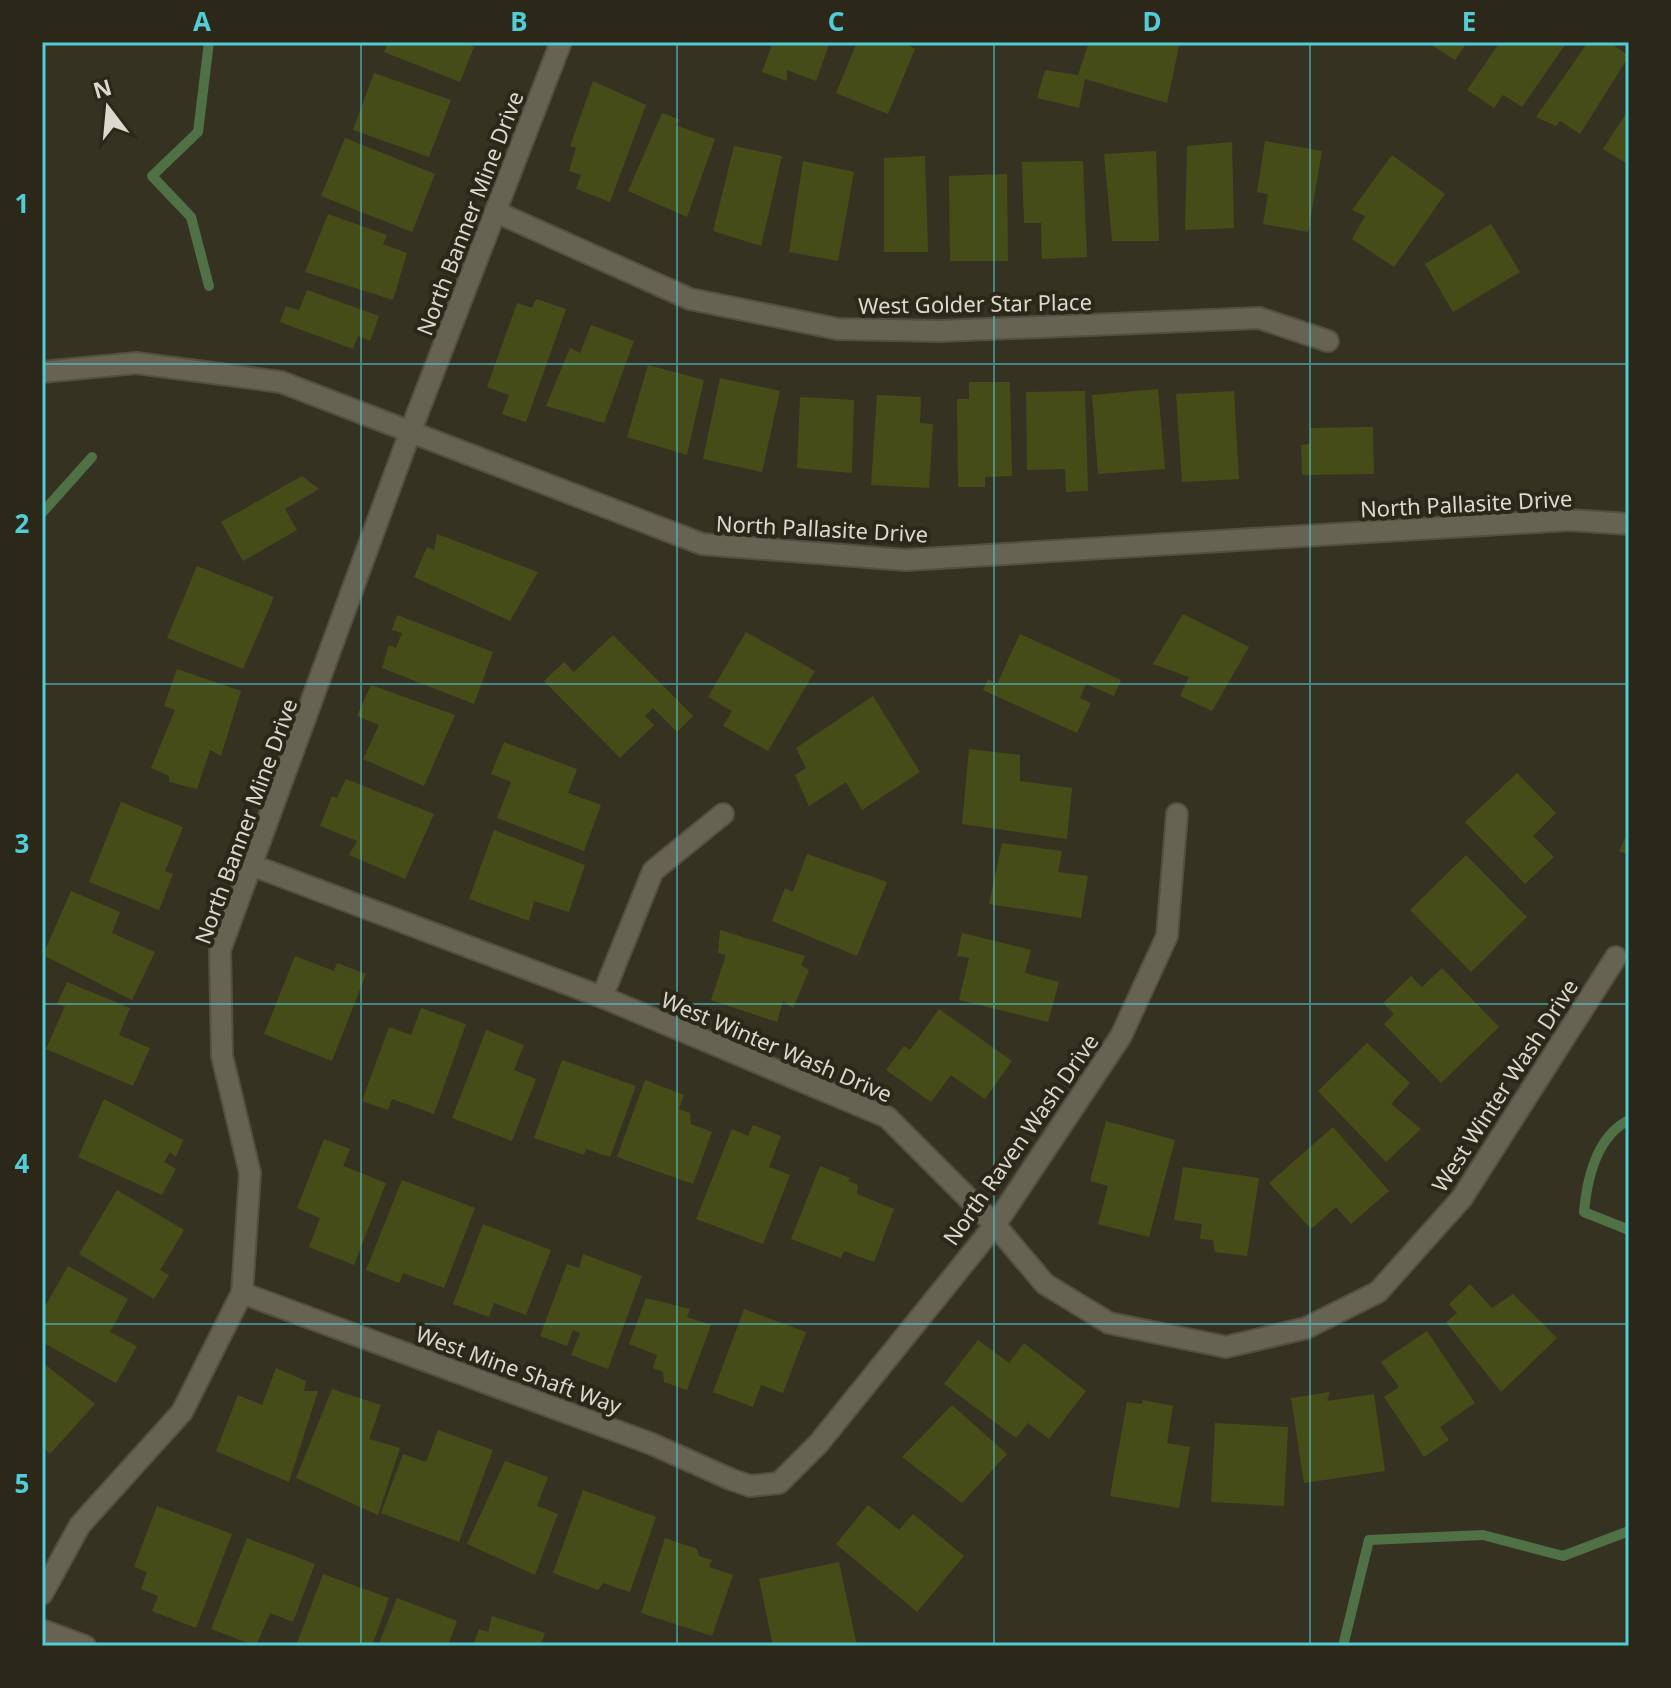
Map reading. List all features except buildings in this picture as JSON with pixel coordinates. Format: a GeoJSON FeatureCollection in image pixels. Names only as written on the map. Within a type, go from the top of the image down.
{"type":"FeatureCollection","features":[{"type":"Feature","properties":{"kind":"street","name":"North Banner Mine Drive"},"geometry":{"type":"LineString","coordinates":[[42,1594],[80,1525],[182,1412],[242,1293],[250,1173],[222,1056],[220,950],[254,866],[411,430],[561,42]]}},
{"type":"Feature","properties":{"kind":"street","name":"West Golder Star Place"},"geometry":{"type":"LineString","coordinates":[[496,212],[690,299],[838,329],[941,331],[1259,318],[1328,341]]}},
{"type":"Feature","properties":{"kind":"street","name":"North Pallasite Drive"},"geometry":{"type":"LineString","coordinates":[[42,372],[136,363],[281,382],[702,544],[905,560],[1569,520],[1629,524]]}},
{"type":"Feature","properties":{"kind":"street"},"geometry":{"type":"LineString","coordinates":[[602,997],[653,871],[723,814]]}},
{"type":"Feature","properties":{"kind":"street","name":"North Raven Wash Drive"},"geometry":{"type":"LineString","coordinates":[[779,1483],[819,1443],[995,1225],[1121,1036],[1167,936],[1177,814]]}},
{"type":"Feature","properties":{"kind":"street","name":"West Winter Wash Drive"},"geometry":{"type":"LineString","coordinates":[[254,866],[602,997],[887,1117],[995,1225],[1045,1284],[1109,1323],[1226,1347],[1306,1328],[1378,1292],[1462,1198],[1616,957]]}},
{"type":"Feature","properties":{"kind":"street","name":"West Mine Shaft Way"},"geometry":{"type":"LineString","coordinates":[[242,1293],[652,1444],[730,1479],[750,1486],[779,1483]]}},
{"type":"Feature","properties":{"kind":"street"},"geometry":{"type":"LineString","coordinates":[[42,1630],[85,1646]]}},
{"type":"Feature","properties":{"kind":"waterway"},"geometry":{"type":"LineString","coordinates":[[209,42],[198,132],[152,176],[191,217],[209,286]]}},
{"type":"Feature","properties":{"kind":"waterway"},"geometry":{"type":"LineString","coordinates":[[42,513],[92,457]]}},
{"type":"Feature","properties":{"kind":"waterway"},"geometry":{"type":"LineString","coordinates":[[1629,1120],[1618,1127],[1601,1147],[1591,1173],[1584,1212],[1629,1230]]}},
{"type":"Feature","properties":{"kind":"waterway"},"geometry":{"type":"LineString","coordinates":[[1343,1646],[1369,1540],[1483,1535],[1563,1556],[1629,1531]]}}]}
